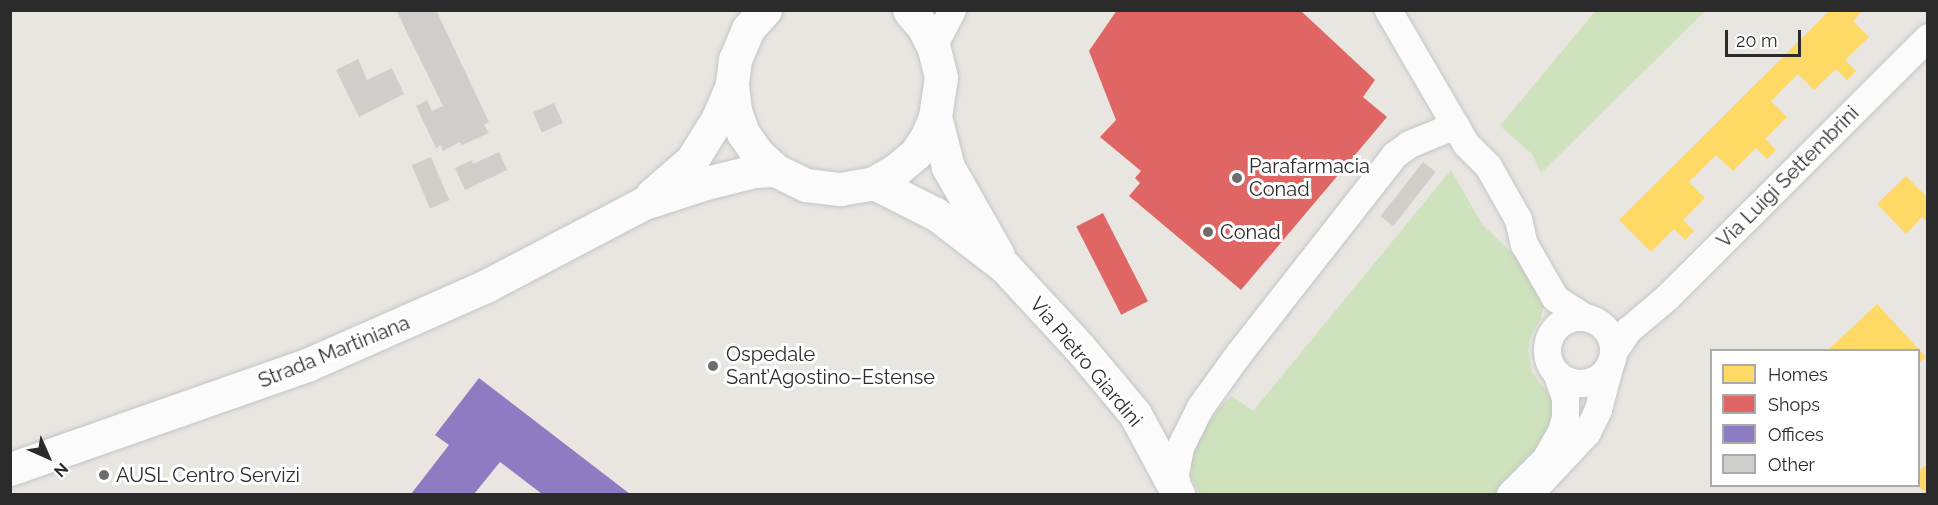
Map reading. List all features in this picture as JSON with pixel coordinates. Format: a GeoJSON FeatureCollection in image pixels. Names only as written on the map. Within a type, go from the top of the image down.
{"type":"FeatureCollection","features":[{"type":"Feature","properties":{"kind":"main road","name":"Via Pietro Giardini"},"geometry":{"type":"LineString","coordinates":[[765,10],[748,29],[735,58],[732,85],[735,111],[743,133],[757,153],[775,170],[806,185],[840,189],[874,183],[896,170],[916,153],[935,117],[941,77],[933,46],[924,28],[909,10]]}},
{"type":"Feature","properties":{"kind":"main road","name":"Strada Martiniana"},"geometry":{"type":"LineString","coordinates":[[644,203],[692,160],[718,118],[732,85]]}},
{"type":"Feature","properties":{"kind":"main road","name":"Via Pietro Giardini"},"geometry":{"type":"LineString","coordinates":[[935,117],[948,167],[1005,267]]}},
{"type":"Feature","properties":{"kind":"main road","name":"Strada Martiniana"},"geometry":{"type":"LineString","coordinates":[[10,469],[318,361],[486,286],[644,203],[736,176],[775,170]]}},
{"type":"Feature","properties":{"kind":"main road","name":"Via Pietro Giardini"},"geometry":{"type":"LineString","coordinates":[[874,183],[936,214],[1005,267],[1079,347],[1135,414],[1178,495]]}},
{"type":"Feature","properties":{"kind":"street"},"geometry":{"type":"LineString","coordinates":[[933,46],[952,10]]}},
{"type":"Feature","properties":{"kind":"street"},"geometry":{"type":"LineString","coordinates":[[1388,10],[1461,135],[1488,166],[1518,219],[1524,244],[1555,298],[1608,333],[1612,357],[1597,378],[1587,382],[1566,381],[1557,375]]}},
{"type":"Feature","properties":{"kind":"street","name":"Via Luigi Settembrini"},"geometry":{"type":"LineString","coordinates":[[1529,495],[1587,432],[1598,409],[1612,357],[1628,330],[1667,297],[1928,37]]}},
{"type":"Feature","properties":{"kind":"street"},"geometry":{"type":"LineString","coordinates":[[1178,495],[1175,473],[1180,447],[1200,407],[1394,155],[1409,144],[1461,135]]}},
{"type":"Feature","properties":{"kind":"street"},"geometry":{"type":"LineString","coordinates":[[1510,495],[1545,459],[1561,431],[1565,417],[1565,398],[1557,375],[1551,367],[1546,349],[1552,331],[1555,298]]}},
{"type":"Feature","properties":{"kind":"street","name":"Via Luigi Settembrini"},"geometry":{"type":"LineString","coordinates":[[1588,318],[1624,319],[1645,314]]}},
{"type":"Feature","properties":{"kind":"street"},"geometry":{"type":"LineString","coordinates":[[1552,331],[1566,320],[1588,318]]}},
{"type":"Feature","properties":{"kind":"green space"},"geometry":{"type":"Polygon","coordinates":[[[1596,10],[1705,11],[1541,173],[1532,154],[1500,126],[1596,10]]]}},
{"type":"Feature","properties":{"kind":"green space"},"geometry":{"type":"Polygon","coordinates":[[[1451,170],[1482,224],[1517,258],[1543,306],[1541,319],[1531,335],[1528,351],[1532,372],[1555,403],[1550,433],[1499,494],[1200,494],[1191,478],[1192,454],[1198,436],[1222,405],[1232,396],[1253,411],[1451,170]]]}},
{"type":"Feature","properties":{"kind":"building: Homes"},"geometry":{"type":"Polygon","coordinates":[[[1830,10],[1863,10],[1853,21],[1869,37],[1845,60],[1856,71],[1847,80],[1836,69],[1814,90],[1798,74],[1771,101],[1787,117],[1765,139],[1776,150],[1767,159],[1756,148],[1733,171],[1716,155],[1689,182],[1705,198],[1683,220],[1694,231],[1685,240],[1674,229],[1651,252],[1619,220],[1830,10]]]}},
{"type":"Feature","properties":{"kind":"building: Homes"},"geometry":{"type":"Polygon","coordinates":[[[1906,176],[1928,198],[1928,223],[1922,217],[1906,234],[1877,204],[1906,176]]]}},
{"type":"Feature","properties":{"kind":"building: Homes"},"geometry":{"type":"Polygon","coordinates":[[[1877,304],[1919,349],[1829,349],[1877,304]]]}},
{"type":"Feature","properties":{"kind":"building: Homes"},"geometry":{"type":"Polygon","coordinates":[[[1920,351],[1926,357],[1920,362],[1920,351]]]}},
{"type":"Feature","properties":{"kind":"building: Homes"},"geometry":{"type":"Polygon","coordinates":[[[1928,463],[1928,494],[1919,487],[1920,469],[1928,463]]]}},
{"type":"Feature","properties":{"kind":"building: Shops"},"geometry":{"type":"Polygon","coordinates":[[[1117,10],[1300,10],[1375,80],[1363,97],[1387,117],[1241,290],[1129,196],[1140,183],[1135,178],[1141,171],[1100,137],[1116,120],[1089,51],[1117,10]]]}},
{"type":"Feature","properties":{"kind":"building: Shops"},"geometry":{"type":"Polygon","coordinates":[[[1103,213],[1148,301],[1121,315],[1076,227],[1103,213]]]}},
{"type":"Feature","properties":{"kind":"building: Offices"},"geometry":{"type":"Polygon","coordinates":[[[479,378],[630,494],[542,494],[500,462],[474,494],[411,494],[449,445],[435,435],[479,378]]]}},
{"type":"Feature","properties":{"kind":"building: Other"},"geometry":{"type":"Polygon","coordinates":[[[396,10],[436,10],[489,122],[484,125],[489,133],[462,145],[460,142],[443,151],[441,145],[436,148],[416,106],[427,100],[432,111],[443,106],[396,10]]]}},
{"type":"Feature","properties":{"kind":"building: Other"},"geometry":{"type":"Polygon","coordinates":[[[358,59],[367,80],[392,68],[404,94],[359,117],[336,70],[358,59]]]}},
{"type":"Feature","properties":{"kind":"building: Other"},"geometry":{"type":"Polygon","coordinates":[[[554,103],[563,123],[542,132],[533,112],[554,103]]]}},
{"type":"Feature","properties":{"kind":"building: Other"},"geometry":{"type":"Polygon","coordinates":[[[499,152],[507,170],[465,190],[455,168],[472,160],[473,164],[499,152]]]}},
{"type":"Feature","properties":{"kind":"building: Other"},"geometry":{"type":"Polygon","coordinates":[[[431,157],[449,200],[430,208],[412,165],[431,157]]]}},
{"type":"Feature","properties":{"kind":"building: Other"},"geometry":{"type":"Polygon","coordinates":[[[1423,162],[1436,172],[1393,226],[1381,216],[1423,162]]]}},
{"type":"Feature","properties":{"kind":"place","name":"Parafarmacia Conad"},"geometry":{"type":"Point","coordinates":[1237,178]}},
{"type":"Feature","properties":{"kind":"place","name":"Conad"},"geometry":{"type":"Point","coordinates":[1208,232]}},
{"type":"Feature","properties":{"kind":"place","name":"Ospedale Sant’Agostino–Estense"},"geometry":{"type":"Point","coordinates":[713,366]}},
{"type":"Feature","properties":{"kind":"place","name":"AUSL Centro Servizi"},"geometry":{"type":"Point","coordinates":[104,475]}}]}
